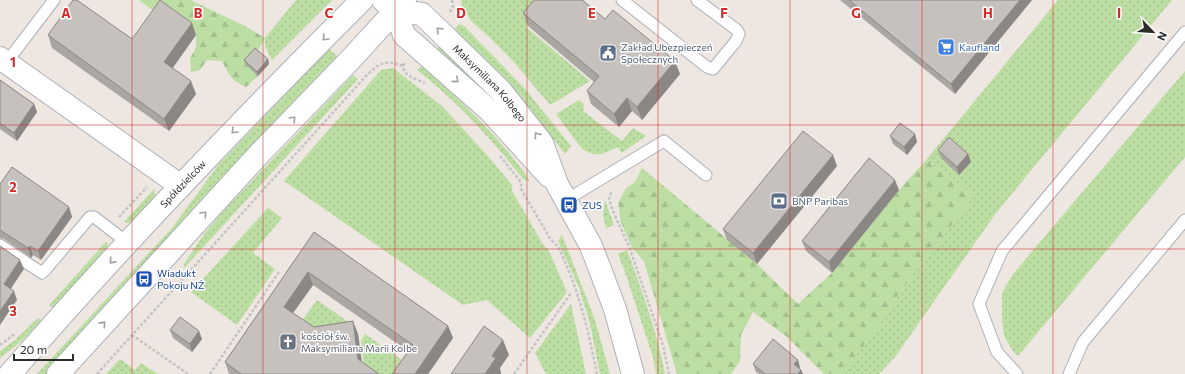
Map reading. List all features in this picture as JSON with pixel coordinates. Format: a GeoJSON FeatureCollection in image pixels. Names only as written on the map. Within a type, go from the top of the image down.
{"type":"FeatureCollection","features":[{"type":"Feature","properties":{"kind":"street","name":"Spółdzielców"},"geometry":{"type":"LineString","coordinates":[[10,374],[181,186],[252,111],[362,0]]}},
{"type":"Feature","properties":{"kind":"street"},"geometry":{"type":"LineString","coordinates":[[58,374],[395,4]]}},
{"type":"Feature","properties":{"kind":"street","name":"Maksymiliana Kolbego"},"geometry":{"type":"LineString","coordinates":[[395,4],[404,35],[490,111],[561,192],[591,246],[617,316],[633,374]]}},
{"type":"Feature","properties":{"kind":"street"},"geometry":{"type":"LineString","coordinates":[[3,60],[181,186]]}},
{"type":"Feature","properties":{"kind":"street"},"geometry":{"type":"LineString","coordinates":[[0,372],[14,364],[35,346]]}},
{"type":"Feature","properties":{"kind":"lane"},"geometry":{"type":"LineString","coordinates":[[3,60],[54,0]]}},
{"type":"Feature","properties":{"kind":"lane"},"geometry":{"type":"LineString","coordinates":[[622,0],[707,67],[713,69],[739,34],[737,30],[697,0]]}},
{"type":"Feature","properties":{"kind":"lane"},"geometry":{"type":"LineString","coordinates":[[1017,374],[997,352],[979,304],[1002,251],[1185,32]]}},
{"type":"Feature","properties":{"kind":"lane"},"geometry":{"type":"LineString","coordinates":[[561,192],[664,141],[706,175]]}},
{"type":"Feature","properties":{"kind":"lane"},"geometry":{"type":"LineString","coordinates":[[0,245],[42,273],[90,217],[94,217],[128,243]]}},
{"type":"Feature","properties":{"kind":"lane"},"geometry":{"type":"LineString","coordinates":[[1070,374],[1083,342],[1185,220]]}},
{"type":"Feature","properties":{"kind":"path"},"geometry":{"type":"LineString","coordinates":[[97,374],[366,76],[376,67],[384,63],[394,62],[403,66]]}},
{"type":"Feature","properties":{"kind":"path"},"geometry":{"type":"LineString","coordinates":[[412,78],[430,84]]}},
{"type":"Feature","properties":{"kind":"path"},"geometry":{"type":"LineString","coordinates":[[499,154],[521,182],[521,189],[551,240],[556,243],[567,267],[576,290],[589,334],[597,374]]}},
{"type":"Feature","properties":{"kind":"path"},"geometry":{"type":"LineString","coordinates":[[612,189],[610,194],[612,211],[632,256],[663,345],[668,374]]}},
{"type":"Feature","properties":{"kind":"path"},"geometry":{"type":"LineString","coordinates":[[210,374],[279,272]]}},
{"type":"Feature","properties":{"kind":"path"},"geometry":{"type":"LineString","coordinates":[[514,374],[571,293]]}},
{"type":"Feature","properties":{"kind":"path"},"geometry":{"type":"LineString","coordinates":[[132,335],[188,374]]}},
{"type":"Feature","properties":{"kind":"green space"},"geometry":{"type":"Polygon","coordinates":[[[139,0],[190,0],[245,26],[265,38],[257,52],[246,64],[258,76],[246,87],[231,77],[222,61],[207,60],[200,70],[191,72],[190,59],[196,47],[196,35],[164,13],[151,9],[139,0]]]}},
{"type":"Feature","properties":{"kind":"green space"},"geometry":{"type":"Polygon","coordinates":[[[296,0],[332,0],[272,60],[265,46],[265,38],[296,0]]]}},
{"type":"Feature","properties":{"kind":"green space"},"geometry":{"type":"Polygon","coordinates":[[[461,0],[539,0],[544,4],[526,27],[590,81],[550,105],[512,60],[472,22],[463,9],[461,0]]]}},
{"type":"Feature","properties":{"kind":"green space"},"geometry":{"type":"Polygon","coordinates":[[[1058,0],[1172,0],[996,213],[895,357],[879,374],[842,374],[882,321],[911,277],[974,196],[926,160],[1058,0]]]}},
{"type":"Feature","properties":{"kind":"green space"},"geometry":{"type":"Polygon","coordinates":[[[460,24],[465,27],[525,89],[571,146],[565,154],[519,94],[458,33],[455,28],[460,24]]]}},
{"type":"Feature","properties":{"kind":"green space"},"geometry":{"type":"Polygon","coordinates":[[[439,46],[483,84],[482,88],[479,89],[436,49],[439,46]]]}},
{"type":"Feature","properties":{"kind":"green space"},"geometry":{"type":"Polygon","coordinates":[[[329,49],[338,57],[47,374],[37,374],[172,228],[219,164],[329,49]]]}},
{"type":"Feature","properties":{"kind":"green space"},"geometry":{"type":"Polygon","coordinates":[[[422,66],[465,106],[493,135],[506,149],[530,181],[524,180],[500,150],[474,122],[447,95],[417,70],[422,66]]]}},
{"type":"Feature","properties":{"kind":"green space"},"geometry":{"type":"Polygon","coordinates":[[[393,68],[442,106],[486,154],[512,185],[512,191],[544,246],[548,249],[567,292],[530,338],[487,300],[463,305],[284,181],[381,70],[393,68]]]}},
{"type":"Feature","properties":{"kind":"green space"},"geometry":{"type":"Polygon","coordinates":[[[1185,71],[1185,157],[1018,356],[1013,351],[1004,336],[1002,319],[1002,293],[1013,274],[1185,71]]]}},
{"type":"Feature","properties":{"kind":"green space"},"geometry":{"type":"Polygon","coordinates":[[[353,75],[358,79],[184,268],[184,264],[204,234],[228,206],[353,75]]]}},
{"type":"Feature","properties":{"kind":"green space"},"geometry":{"type":"Polygon","coordinates":[[[579,100],[584,104],[583,111],[622,141],[633,128],[646,136],[622,153],[618,147],[600,154],[587,152],[582,149],[556,114],[579,100]]]}},
{"type":"Feature","properties":{"kind":"green space"},"geometry":{"type":"Polygon","coordinates":[[[926,160],[974,196],[911,277],[882,321],[842,374],[824,374],[786,336],[753,312],[741,335],[740,361],[731,374],[677,374],[644,261],[632,248],[621,222],[618,203],[626,188],[635,182],[642,168],[757,264],[798,304],[832,273],[899,190],[926,160]]]}},
{"type":"Feature","properties":{"kind":"green space"},"geometry":{"type":"Polygon","coordinates":[[[155,188],[154,197],[131,223],[124,222],[155,188]]]}},
{"type":"Feature","properties":{"kind":"green space"},"geometry":{"type":"Polygon","coordinates":[[[605,200],[614,225],[606,228],[603,216],[605,200]]]}},
{"type":"Feature","properties":{"kind":"green space"},"geometry":{"type":"Polygon","coordinates":[[[268,208],[282,218],[253,253],[275,269],[237,325],[191,292],[268,208]]]}},
{"type":"Feature","properties":{"kind":"green space"},"geometry":{"type":"Polygon","coordinates":[[[562,235],[595,320],[610,374],[600,374],[590,324],[579,288],[558,241],[562,235]]]}},
{"type":"Feature","properties":{"kind":"green space"},"geometry":{"type":"Polygon","coordinates":[[[106,242],[108,244],[107,248],[53,308],[49,305],[106,242]]]}},
{"type":"Feature","properties":{"kind":"green space"},"geometry":{"type":"Polygon","coordinates":[[[627,250],[644,296],[662,358],[665,374],[656,374],[653,357],[618,254],[627,250]]]}},
{"type":"Feature","properties":{"kind":"green space"},"geometry":{"type":"Polygon","coordinates":[[[317,300],[353,325],[319,337],[300,323],[317,300]]]}},
{"type":"Feature","properties":{"kind":"green space"},"geometry":{"type":"Polygon","coordinates":[[[571,304],[586,374],[546,374],[535,353],[571,304]]]}},
{"type":"Feature","properties":{"kind":"green space"},"geometry":{"type":"Polygon","coordinates":[[[38,318],[42,321],[17,345],[0,358],[0,351],[14,341],[38,318]]]}},
{"type":"Feature","properties":{"kind":"green space"},"geometry":{"type":"Polygon","coordinates":[[[365,334],[402,360],[392,374],[378,374],[364,365],[361,341],[365,334]]]}},
{"type":"Feature","properties":{"kind":"green space"},"geometry":{"type":"Polygon","coordinates":[[[120,359],[135,370],[141,363],[158,374],[106,374],[120,359]]]}},
{"type":"Feature","properties":{"kind":"building"},"geometry":{"type":"Polygon","coordinates":[[[73,0],[77,0],[132,39],[160,0],[192,23],[164,62],[191,81],[164,119],[48,35],[73,0]]]}},
{"type":"Feature","properties":{"kind":"building","name":"Zakład Ubezpieczeń Społecznych"},"geometry":{"type":"Polygon","coordinates":[[[534,0],[582,0],[605,19],[613,10],[675,61],[637,107],[627,98],[614,114],[587,91],[599,76],[523,13],[534,0]]]}},
{"type":"Feature","properties":{"kind":"building","name":"Kaufland"},"geometry":{"type":"Polygon","coordinates":[[[849,0],[1020,0],[951,84],[849,0]]]}},
{"type":"Feature","properties":{"kind":"building"},"geometry":{"type":"Polygon","coordinates":[[[255,48],[268,59],[257,72],[244,60],[255,48]]]}},
{"type":"Feature","properties":{"kind":"building"},"geometry":{"type":"Polygon","coordinates":[[[0,80],[34,104],[14,133],[0,123],[0,80]]]}},
{"type":"Feature","properties":{"kind":"building"},"geometry":{"type":"Polygon","coordinates":[[[900,123],[915,134],[904,147],[890,136],[900,123]]]}},
{"type":"Feature","properties":{"kind":"building"},"geometry":{"type":"Polygon","coordinates":[[[803,131],[833,155],[753,253],[723,229],[803,131]]]}},
{"type":"Feature","properties":{"kind":"building"},"geometry":{"type":"Polygon","coordinates":[[[949,137],[968,154],[957,167],[938,150],[949,137]]]}},
{"type":"Feature","properties":{"kind":"building"},"geometry":{"type":"Polygon","coordinates":[[[869,158],[895,180],[829,262],[802,241],[869,158]]]}},
{"type":"Feature","properties":{"kind":"building"},"geometry":{"type":"Polygon","coordinates":[[[12,167],[69,207],[38,251],[30,246],[28,248],[0,230],[0,184],[12,167]]]}},
{"type":"Feature","properties":{"kind":"building"},"geometry":{"type":"Polygon","coordinates":[[[314,232],[448,326],[415,374],[392,374],[413,345],[308,272],[284,307],[314,327],[353,321],[358,359],[379,374],[241,374],[225,362],[314,232]]]}},
{"type":"Feature","properties":{"kind":"building"},"geometry":{"type":"Polygon","coordinates":[[[0,246],[20,260],[4,284],[14,291],[0,311],[0,246]]]}},
{"type":"Feature","properties":{"kind":"building"},"geometry":{"type":"Polygon","coordinates":[[[180,317],[199,331],[190,344],[170,330],[180,317]]]}},
{"type":"Feature","properties":{"kind":"building"},"geometry":{"type":"Polygon","coordinates":[[[484,326],[503,340],[492,356],[496,358],[485,374],[451,374],[484,326]]]}},
{"type":"Feature","properties":{"kind":"building"},"geometry":{"type":"Polygon","coordinates":[[[773,339],[798,360],[794,364],[801,370],[798,374],[765,374],[753,364],[773,339]]]}},
{"type":"Feature","properties":{"kind":"place","name":"Kaufland"},"geometry":{"type":"Point","coordinates":[946,47]}},
{"type":"Feature","properties":{"kind":"place","name":"Zakład Ubezpieczeń Społecznych"},"geometry":{"type":"Point","coordinates":[608,53]}},
{"type":"Feature","properties":{"kind":"place","name":"BNP Paribas"},"geometry":{"type":"Point","coordinates":[779,201]}},
{"type":"Feature","properties":{"kind":"place","name":"ZUS"},"geometry":{"type":"Point","coordinates":[569,205]}},
{"type":"Feature","properties":{"kind":"place","name":"Wiadukt Pokoju NŻ"},"geometry":{"type":"Point","coordinates":[144,279]}},
{"type":"Feature","properties":{"kind":"place","name":"kościół św. Maksymiliana Marii Kolbe"},"geometry":{"type":"Point","coordinates":[288,342]}}]}
